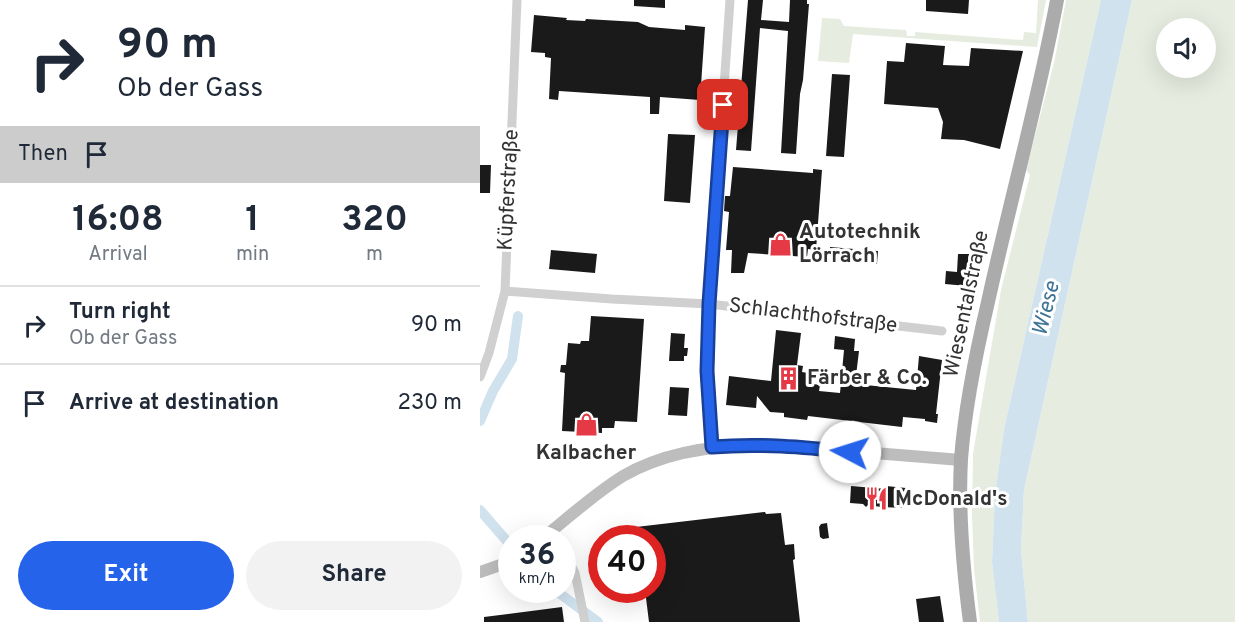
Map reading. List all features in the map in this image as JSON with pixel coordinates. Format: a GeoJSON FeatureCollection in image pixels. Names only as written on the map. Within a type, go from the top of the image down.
{"type":"FeatureCollection","features":[{"type":"Feature","properties":{"kind":"main road","name":"Wiesentalstraße"},"geometry":{"type":"LineString","coordinates":[[970,622],[961,535],[961,460],[978,346],[1047,58],[1057,0]]}},
{"type":"Feature","properties":{"kind":"street","name":"Küpferstraße"},"geometry":{"type":"LineString","coordinates":[[480,377],[489,353],[505,291],[518,0]]}},
{"type":"Feature","properties":{"kind":"street"},"geometry":{"type":"LineString","coordinates":[[712,447],[707,371],[709,304],[729,0]]}},
{"type":"Feature","properties":{"kind":"street","name":"Schlachthofstraße"},"geometry":{"type":"LineString","coordinates":[[505,291],[709,304],[942,331]]}},
{"type":"Feature","properties":{"kind":"street"},"geometry":{"type":"LineString","coordinates":[[563,525],[609,486],[635,470],[654,462],[712,447],[743,444],[774,445],[961,460]]}},
{"type":"Feature","properties":{"kind":"street"},"geometry":{"type":"LineString","coordinates":[[480,572],[498,566]]}},
{"type":"Feature","properties":{"kind":"street"},"geometry":{"type":"LineString","coordinates":[[576,577],[585,622]]}},
{"type":"Feature","properties":{"kind":"shaded area"},"geometry":{"type":"Polygon","coordinates":[[[1038,0],[1046,0],[1037,47],[853,34],[849,63],[818,61],[822,18],[840,19],[844,26],[906,30],[907,36],[915,36],[915,32],[1023,40],[1024,32],[1036,33],[1038,0]]]}},
{"type":"Feature","properties":{"kind":"shaded area"},"geometry":{"type":"Polygon","coordinates":[[[1066,0],[1101,0],[1004,429],[995,495],[992,562],[999,622],[980,622],[974,569],[973,454],[1001,290],[1030,175],[1026,170],[1054,63],[1066,0]]]}},
{"type":"Feature","properties":{"kind":"shaded area"},"geometry":{"type":"Polygon","coordinates":[[[1132,0],[1235,0],[1235,622],[1028,622],[1021,550],[1024,490],[1132,0]]]}},
{"type":"Feature","properties":{"kind":"water","name":"Wiese"},"geometry":{"type":"Polygon","coordinates":[[[1101,0],[1132,0],[1024,490],[1021,550],[1028,622],[999,622],[992,562],[995,495],[1004,429],[1101,0]]]}},
{"type":"Feature","properties":{"kind":"building"},"geometry":{"type":"Polygon","coordinates":[[[634,0],[665,0],[665,8],[634,6],[634,0]]]}},
{"type":"Feature","properties":{"kind":"building"},"geometry":{"type":"Polygon","coordinates":[[[748,0],[763,0],[761,20],[789,22],[790,0],[807,0],[809,4],[796,154],[781,153],[788,31],[760,28],[751,151],[736,150],[748,0]]]}},
{"type":"Feature","properties":{"kind":"building"},"geometry":{"type":"Polygon","coordinates":[[[926,0],[969,0],[968,14],[926,11],[926,0]]]}},
{"type":"Feature","properties":{"kind":"building"},"geometry":{"type":"Polygon","coordinates":[[[534,15],[567,18],[566,20],[638,22],[649,27],[685,30],[685,25],[705,27],[700,100],[660,97],[659,114],[650,114],[650,97],[559,91],[558,100],[549,99],[551,58],[545,57],[545,53],[531,52],[534,15]]]}},
{"type":"Feature","properties":{"kind":"building"},"geometry":{"type":"Polygon","coordinates":[[[906,43],[945,46],[943,65],[969,66],[971,48],[1023,51],[1000,149],[964,140],[941,139],[943,122],[938,108],[884,104],[887,61],[904,62],[906,43]]]}},
{"type":"Feature","properties":{"kind":"building"},"geometry":{"type":"Polygon","coordinates":[[[832,74],[850,75],[844,157],[826,156],[832,74]]]}},
{"type":"Feature","properties":{"kind":"building"},"geometry":{"type":"Polygon","coordinates":[[[668,134],[695,135],[690,203],[664,201],[668,134]]]}},
{"type":"Feature","properties":{"kind":"building"},"geometry":{"type":"Polygon","coordinates":[[[480,165],[491,165],[490,193],[480,193],[480,165]]]}},
{"type":"Feature","properties":{"kind":"building"},"geometry":{"type":"Polygon","coordinates":[[[733,167],[813,173],[813,169],[822,170],[816,250],[808,249],[807,257],[748,253],[744,273],[731,273],[732,250],[726,250],[729,212],[724,211],[725,196],[730,196],[733,167]]]}},
{"type":"Feature","properties":{"kind":"building"},"geometry":{"type":"Polygon","coordinates":[[[830,247],[878,251],[877,264],[829,260],[830,247]]]}},
{"type":"Feature","properties":{"kind":"building"},"geometry":{"type":"Polygon","coordinates":[[[551,250],[597,254],[595,273],[549,269],[551,250]]]}},
{"type":"Feature","properties":{"kind":"building"},"geometry":{"type":"Polygon","coordinates":[[[958,254],[969,254],[967,286],[945,284],[946,271],[957,272],[958,254]]]}},
{"type":"Feature","properties":{"kind":"building"},"geometry":{"type":"Polygon","coordinates":[[[591,316],[644,319],[637,422],[615,421],[614,428],[602,428],[602,433],[562,431],[565,373],[560,372],[561,365],[566,365],[568,343],[580,344],[581,341],[589,341],[591,316]]]}},
{"type":"Feature","properties":{"kind":"building","name":"Färber & Co."},"geometry":{"type":"Polygon","coordinates":[[[776,330],[801,333],[797,365],[803,366],[802,372],[808,373],[807,383],[820,385],[819,391],[840,393],[844,350],[834,349],[835,336],[855,339],[854,351],[859,351],[855,384],[916,390],[919,356],[942,360],[937,423],[925,421],[925,419],[903,417],[902,427],[808,416],[807,420],[784,417],[784,413],[770,412],[757,396],[756,408],[726,405],[729,376],[771,381],[776,330]]]}},
{"type":"Feature","properties":{"kind":"building"},"geometry":{"type":"Polygon","coordinates":[[[671,333],[685,334],[684,348],[688,348],[684,361],[669,361],[671,333]]]}},
{"type":"Feature","properties":{"kind":"building"},"geometry":{"type":"Polygon","coordinates":[[[670,387],[689,388],[687,416],[668,415],[670,387]]]}},
{"type":"Feature","properties":{"kind":"building","name":"McDonald's"},"geometry":{"type":"Polygon","coordinates":[[[851,486],[906,488],[904,508],[868,505],[866,507],[863,504],[850,503],[851,486]]]}},
{"type":"Feature","properties":{"kind":"building"},"geometry":{"type":"Polygon","coordinates":[[[765,512],[766,514],[781,513],[785,545],[794,544],[795,559],[793,560],[800,622],[649,622],[647,603],[666,603],[666,525],[653,525],[765,512]]]}},
{"type":"Feature","properties":{"kind":"building"},"geometry":{"type":"Polygon","coordinates":[[[827,523],[829,538],[823,539],[820,537],[819,527],[827,523]]]}},
{"type":"Feature","properties":{"kind":"building"},"geometry":{"type":"Polygon","coordinates":[[[940,596],[944,622],[919,622],[916,599],[940,596]]]}},
{"type":"Feature","properties":{"kind":"building"},"geometry":{"type":"Polygon","coordinates":[[[562,607],[564,622],[484,622],[484,617],[562,607]]]}},
{"type":"Feature","properties":{"kind":"waterway"},"geometry":{"type":"LineString","coordinates":[[480,421],[493,391],[512,359],[518,316]]}},
{"type":"Feature","properties":{"kind":"waterway"},"geometry":{"type":"LineString","coordinates":[[480,510],[498,531]]}},
{"type":"Feature","properties":{"kind":"waterway"},"geometry":{"type":"LineString","coordinates":[[572,603],[598,622]]}},
{"type":"Feature","properties":{"kind":"place","name":"Autotechnik Lörrach"},"geometry":{"type":"Point","coordinates":[781,244]}},
{"type":"Feature","properties":{"kind":"place","name":"Färber & Co."},"geometry":{"type":"Point","coordinates":[789,378]}},
{"type":"Feature","properties":{"kind":"place","name":"Kalbacher"},"geometry":{"type":"Point","coordinates":[586,425]}},
{"type":"Feature","properties":{"kind":"place","name":"McDonald's"},"geometry":{"type":"Point","coordinates":[877,499]}},
{"type":"Feature","properties":{"kind":"route"},"geometry":{"type":"LineString","coordinates":[[723,105],[709,304],[707,371],[712,447],[743,444],[774,445],[850,452]]}}]}
